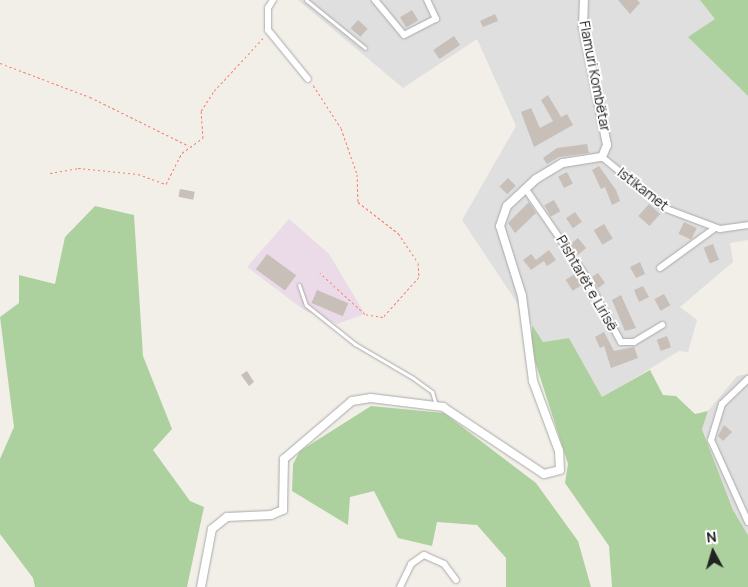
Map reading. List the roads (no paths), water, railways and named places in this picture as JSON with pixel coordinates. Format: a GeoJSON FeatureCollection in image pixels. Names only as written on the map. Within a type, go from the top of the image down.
{"type":"FeatureCollection","features":[{"type":"Feature","properties":{"kind":"street"},"geometry":{"type":"LineString","coordinates":[[273,0],[268,8],[269,32],[308,80]]}},
{"type":"Feature","properties":{"kind":"street"},"geometry":{"type":"LineString","coordinates":[[375,0],[404,34],[436,19],[427,0]]}},
{"type":"Feature","properties":{"kind":"street","name":"Flamuri Kombëtar"},"geometry":{"type":"LineString","coordinates":[[584,0],[583,27],[607,129],[602,157]]}},
{"type":"Feature","properties":{"kind":"street"},"geometry":{"type":"LineString","coordinates":[[201,587],[212,529],[227,517],[271,515],[283,510],[284,459],[352,401],[372,398],[436,405],[459,415],[544,474],[560,470],[559,451],[533,380],[522,296],[500,226],[506,206],[525,188],[563,162],[602,157]]}},
{"type":"Feature","properties":{"kind":"street","name":"Istikamet"},"geometry":{"type":"LineString","coordinates":[[602,157],[664,208],[715,228],[748,225]]}},
{"type":"Feature","properties":{"kind":"street","name":"Pishtarët e Lirisë"},"geometry":{"type":"LineString","coordinates":[[525,188],[585,275],[622,342],[634,342],[662,324]]}},
{"type":"Feature","properties":{"kind":"street"},"geometry":{"type":"LineString","coordinates":[[660,268],[715,228]]}},
{"type":"Feature","properties":{"kind":"street"},"geometry":{"type":"LineString","coordinates":[[748,379],[722,404],[711,440],[748,522]]}},
{"type":"Feature","properties":{"kind":"street"},"geometry":{"type":"LineString","coordinates":[[400,587],[411,564],[424,556],[444,564],[456,580]]}},
{"type":"Feature","properties":{"kind":"lane"},"geometry":{"type":"LineString","coordinates":[[306,0],[365,48]]}},
{"type":"Feature","properties":{"kind":"lane"},"geometry":{"type":"LineString","coordinates":[[299,285],[306,305],[355,344],[426,388],[436,405]]}}]}
